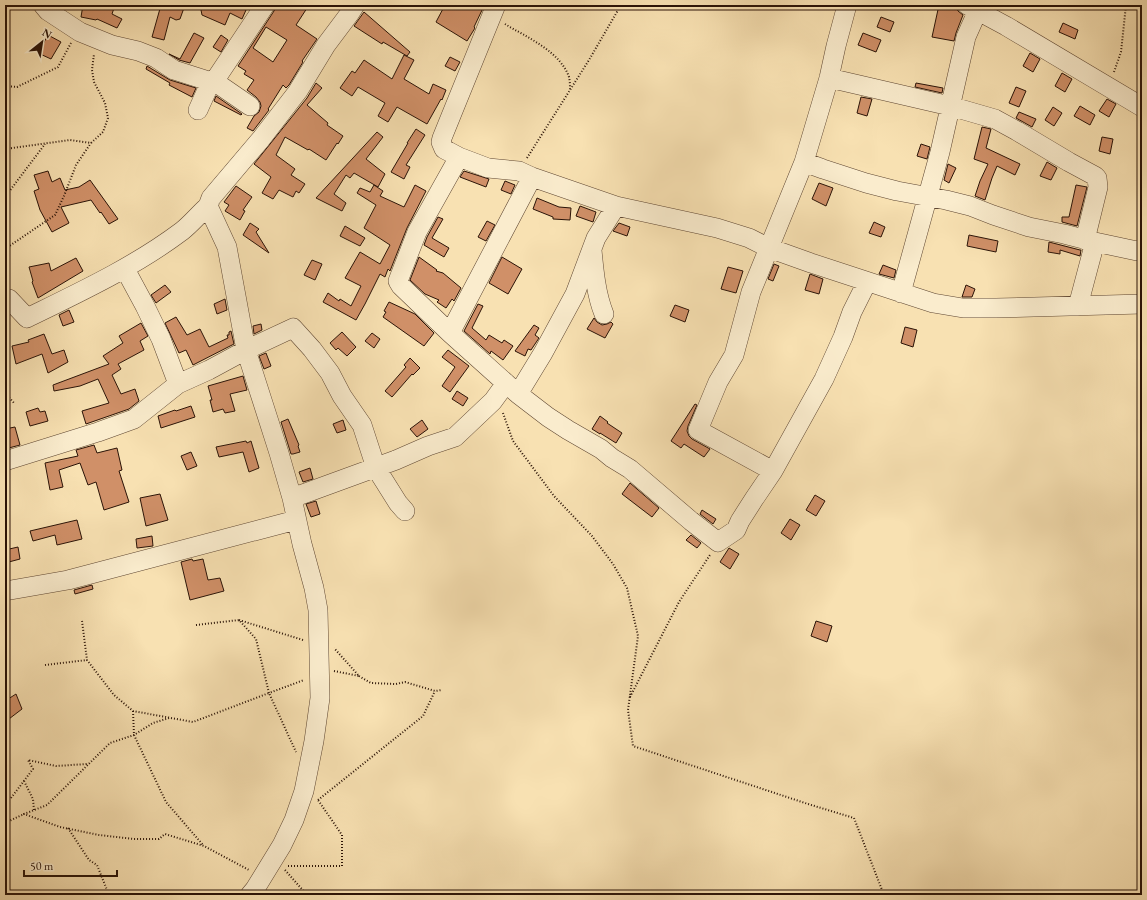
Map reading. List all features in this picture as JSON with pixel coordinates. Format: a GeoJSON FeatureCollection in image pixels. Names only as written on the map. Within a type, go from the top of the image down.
{"type":"FeatureCollection","features":[{"type":"Feature","properties":{"kind":"street"},"geometry":{"type":"LineString","coordinates":[[43,5],[48,11],[87,35],[112,45],[138,51],[156,58],[174,70],[212,81],[250,106]]}},
{"type":"Feature","properties":{"kind":"street"},"geometry":{"type":"LineString","coordinates":[[198,110],[212,81],[265,5]]}},
{"type":"Feature","properties":{"kind":"street"},"geometry":{"type":"LineString","coordinates":[[5,298],[9,299],[27,318],[124,269],[152,253],[183,230],[208,206],[211,198],[298,91],[326,45],[355,5]]}},
{"type":"Feature","properties":{"kind":"street"},"geometry":{"type":"LineString","coordinates":[[773,471],[698,430],[718,382],[734,355],[751,292],[804,162],[829,78],[847,5]]}},
{"type":"Feature","properties":{"kind":"street"},"geometry":{"type":"LineString","coordinates":[[901,293],[940,152],[973,8],[1142,107]]}},
{"type":"Feature","properties":{"kind":"street"},"geometry":{"type":"LineString","coordinates":[[494,11],[441,142],[444,149],[459,157],[488,168],[525,174],[616,206],[716,228],[749,238],[769,248],[933,303],[963,308],[1032,308],[1142,304]]}},
{"type":"Feature","properties":{"kind":"street"},"geometry":{"type":"LineString","coordinates":[[829,78],[950,106],[995,119],[1095,176],[1097,178],[1098,187],[1078,306]]}},
{"type":"Feature","properties":{"kind":"street"},"geometry":{"type":"LineString","coordinates":[[459,157],[417,232],[398,281],[401,286],[512,389],[558,424],[601,449],[630,469],[718,542],[736,530],[740,521],[773,471],[824,379],[843,337],[852,312],[867,282]]}},
{"type":"Feature","properties":{"kind":"street"},"geometry":{"type":"LineString","coordinates":[[804,162],[823,170],[866,183],[970,206],[1029,227],[1137,251],[1142,250]]}},
{"type":"Feature","properties":{"kind":"street"},"geometry":{"type":"LineString","coordinates":[[450,333],[525,174]]}},
{"type":"Feature","properties":{"kind":"street"},"geometry":{"type":"LineString","coordinates":[[208,206],[227,247],[246,350],[292,498],[318,610],[320,698],[304,791],[294,820],[282,845],[265,874],[250,895]]}},
{"type":"Feature","properties":{"kind":"street"},"geometry":{"type":"LineString","coordinates":[[292,498],[376,468],[428,446],[455,437],[493,401],[512,389],[543,353],[575,294],[596,238],[616,206]]}},
{"type":"Feature","properties":{"kind":"street"},"geometry":{"type":"LineString","coordinates":[[592,247],[598,293],[604,314]]}},
{"type":"Feature","properties":{"kind":"street"},"geometry":{"type":"LineString","coordinates":[[124,269],[145,306],[161,339],[178,384]]}},
{"type":"Feature","properties":{"kind":"street"},"geometry":{"type":"LineString","coordinates":[[5,461],[98,432],[134,419],[178,384],[294,328],[330,373],[342,396],[362,426],[376,468],[398,503],[405,511]]}},
{"type":"Feature","properties":{"kind":"street"},"geometry":{"type":"LineString","coordinates":[[5,591],[68,580],[296,520]]}},
{"type":"Feature","properties":{"kind":"path"},"geometry":{"type":"LineString","coordinates":[[525,174],[570,91],[621,5]]}},
{"type":"Feature","properties":{"kind":"path"},"geometry":{"type":"LineString","coordinates":[[1110,88],[1121,52],[1126,5]]}},
{"type":"Feature","properties":{"kind":"path"},"geometry":{"type":"LineString","coordinates":[[494,11],[547,50],[561,63],[569,78],[570,91]]}},
{"type":"Feature","properties":{"kind":"path"},"geometry":{"type":"LineString","coordinates":[[5,86],[17,87],[58,68],[74,38],[87,35],[94,82],[105,102],[108,118],[102,132],[91,143],[76,165],[55,215],[5,249]]}},
{"type":"Feature","properties":{"kind":"path"},"geometry":{"type":"LineString","coordinates":[[5,149],[70,140],[91,143]]}},
{"type":"Feature","properties":{"kind":"path"},"geometry":{"type":"LineString","coordinates":[[5,197],[46,143]]}},
{"type":"Feature","properties":{"kind":"path"},"geometry":{"type":"LineString","coordinates":[[5,393],[14,403]]}},
{"type":"Feature","properties":{"kind":"path"},"geometry":{"type":"LineString","coordinates":[[503,413],[513,441],[554,496],[592,536],[614,564],[627,588],[638,636],[628,710],[633,746],[854,818],[884,895]]}},
{"type":"Feature","properties":{"kind":"path"},"geometry":{"type":"LineString","coordinates":[[629,699],[679,602],[718,542]]}},
{"type":"Feature","properties":{"kind":"path"},"geometry":{"type":"LineString","coordinates":[[239,620],[256,639],[269,693],[297,755]]}},
{"type":"Feature","properties":{"kind":"path"},"geometry":{"type":"LineString","coordinates":[[196,625],[239,620],[319,638],[359,676],[371,683],[396,684],[405,682],[434,691],[442,690]]}},
{"type":"Feature","properties":{"kind":"path"},"geometry":{"type":"LineString","coordinates":[[82,621],[87,660],[114,695],[132,712],[193,722],[319,672],[359,676]]}},
{"type":"Feature","properties":{"kind":"path"},"geometry":{"type":"LineString","coordinates":[[45,665],[87,660]]}},
{"type":"Feature","properties":{"kind":"path"},"geometry":{"type":"LineString","coordinates":[[318,800],[423,716],[434,691]]}},
{"type":"Feature","properties":{"kind":"path"},"geometry":{"type":"LineString","coordinates":[[132,712],[134,735],[166,802],[204,846]]}},
{"type":"Feature","properties":{"kind":"path"},"geometry":{"type":"LineString","coordinates":[[5,823],[47,805],[110,743],[134,735],[153,723],[170,718]]}},
{"type":"Feature","properties":{"kind":"path"},"geometry":{"type":"LineString","coordinates":[[11,798],[33,769],[28,760],[56,766],[88,764]]}},
{"type":"Feature","properties":{"kind":"path"},"geometry":{"type":"LineString","coordinates":[[307,776],[318,800],[342,835],[342,866],[282,866],[307,895]]}},
{"type":"Feature","properties":{"kind":"path"},"geometry":{"type":"LineString","coordinates":[[24,781],[33,799],[34,810]]}},
{"type":"Feature","properties":{"kind":"path"},"geometry":{"type":"LineString","coordinates":[[24,814],[60,827],[99,835],[159,839],[165,834],[204,846],[250,871],[265,874]]}},
{"type":"Feature","properties":{"kind":"path"},"geometry":{"type":"LineString","coordinates":[[68,828],[89,860],[97,865],[109,895]]}},
{"type":"Feature","properties":{"kind":"building"},"geometry":{"type":"Polygon","coordinates":[[[83,5],[115,5],[112,14],[122,19],[117,28],[97,19],[81,17],[83,5]]]}},
{"type":"Feature","properties":{"kind":"building"},"geometry":{"type":"Polygon","coordinates":[[[161,5],[185,5],[180,19],[176,20],[170,17],[164,40],[152,37],[161,5]]]}},
{"type":"Feature","properties":{"kind":"building"},"geometry":{"type":"Polygon","coordinates":[[[200,5],[236,5],[246,10],[242,19],[230,13],[225,25],[202,15],[200,5]]]}},
{"type":"Feature","properties":{"kind":"building"},"geometry":{"type":"Polygon","coordinates":[[[276,5],[309,5],[296,25],[317,39],[302,61],[303,62],[289,85],[286,88],[283,85],[268,109],[269,110],[253,131],[247,128],[254,116],[259,112],[261,106],[256,97],[247,90],[254,80],[244,74],[246,71],[238,66],[274,11],[276,5]],[[266,27],[253,48],[273,62],[287,40],[266,27]]]}},
{"type":"Feature","properties":{"kind":"building"},"geometry":{"type":"Polygon","coordinates":[[[445,5],[478,5],[483,8],[474,27],[475,28],[467,41],[436,22],[445,5]]]}},
{"type":"Feature","properties":{"kind":"building"},"geometry":{"type":"Polygon","coordinates":[[[939,5],[956,5],[958,11],[963,15],[954,41],[932,37],[939,5]]]}},
{"type":"Feature","properties":{"kind":"building"},"geometry":{"type":"Polygon","coordinates":[[[364,12],[410,52],[407,56],[383,42],[382,44],[354,26],[364,12]]]}},
{"type":"Feature","properties":{"kind":"building"},"geometry":{"type":"Polygon","coordinates":[[[881,17],[894,22],[890,32],[877,27],[881,17]]]}},
{"type":"Feature","properties":{"kind":"building"},"geometry":{"type":"Polygon","coordinates":[[[1063,23],[1078,30],[1075,39],[1059,32],[1063,23]]]}},
{"type":"Feature","properties":{"kind":"building"},"geometry":{"type":"Polygon","coordinates":[[[194,33],[204,38],[190,63],[179,60],[169,54],[180,59],[194,33]]]}},
{"type":"Feature","properties":{"kind":"building"},"geometry":{"type":"Polygon","coordinates":[[[863,33],[881,40],[876,52],[858,45],[863,33]]]}},
{"type":"Feature","properties":{"kind":"building"},"geometry":{"type":"Polygon","coordinates":[[[48,35],[61,42],[51,59],[38,53],[48,35]]]}},
{"type":"Feature","properties":{"kind":"building"},"geometry":{"type":"Polygon","coordinates":[[[221,35],[228,40],[221,52],[213,47],[221,35]]]}},
{"type":"Feature","properties":{"kind":"building"},"geometry":{"type":"Polygon","coordinates":[[[1030,53],[1040,59],[1033,72],[1023,66],[1030,53]]]}},
{"type":"Feature","properties":{"kind":"building"},"geometry":{"type":"Polygon","coordinates":[[[404,55],[414,60],[404,79],[429,94],[433,84],[446,90],[442,100],[441,99],[427,124],[397,107],[388,122],[378,116],[385,103],[358,87],[352,96],[340,88],[352,71],[355,73],[364,60],[392,79],[404,55]]]}},
{"type":"Feature","properties":{"kind":"building"},"geometry":{"type":"Polygon","coordinates":[[[450,57],[460,62],[455,71],[445,66],[450,57]]]}},
{"type":"Feature","properties":{"kind":"building"},"geometry":{"type":"Polygon","coordinates":[[[147,66],[170,80],[196,88],[192,97],[169,85],[170,83],[146,69],[147,66]]]}},
{"type":"Feature","properties":{"kind":"building"},"geometry":{"type":"Polygon","coordinates":[[[1062,73],[1072,79],[1065,92],[1055,86],[1062,73]]]}},
{"type":"Feature","properties":{"kind":"building"},"geometry":{"type":"Polygon","coordinates":[[[316,83],[322,88],[307,105],[328,123],[327,125],[343,136],[326,160],[309,149],[308,150],[285,137],[276,155],[295,169],[291,175],[305,184],[299,193],[296,191],[293,197],[279,190],[273,199],[262,193],[271,177],[254,164],[307,98],[316,83]]]}},
{"type":"Feature","properties":{"kind":"building"},"geometry":{"type":"Polygon","coordinates":[[[916,83],[943,88],[942,93],[915,87],[916,83]]]}},
{"type":"Feature","properties":{"kind":"building"},"geometry":{"type":"Polygon","coordinates":[[[1016,87],[1026,91],[1019,107],[1009,103],[1016,87]]]}},
{"type":"Feature","properties":{"kind":"building"},"geometry":{"type":"Polygon","coordinates":[[[216,96],[242,114],[241,115],[214,101],[216,96]]]}},
{"type":"Feature","properties":{"kind":"building"},"geometry":{"type":"Polygon","coordinates":[[[861,97],[872,99],[867,116],[857,113],[861,97]]]}},
{"type":"Feature","properties":{"kind":"building"},"geometry":{"type":"Polygon","coordinates":[[[1107,99],[1116,104],[1109,117],[1099,111],[1107,99]]]}},
{"type":"Feature","properties":{"kind":"building"},"geometry":{"type":"Polygon","coordinates":[[[1080,106],[1095,115],[1090,125],[1074,116],[1080,106]]]}},
{"type":"Feature","properties":{"kind":"building"},"geometry":{"type":"Polygon","coordinates":[[[1053,107],[1062,113],[1054,126],[1045,120],[1053,107]]]}},
{"type":"Feature","properties":{"kind":"building"},"geometry":{"type":"Polygon","coordinates":[[[1019,112],[1036,119],[1032,127],[1016,118],[1019,112]]]}},
{"type":"Feature","properties":{"kind":"building"},"geometry":{"type":"Polygon","coordinates":[[[982,127],[991,129],[986,148],[1020,164],[1015,175],[997,166],[985,200],[975,196],[988,164],[974,159],[982,127]]]}},
{"type":"Feature","properties":{"kind":"building"},"geometry":{"type":"Polygon","coordinates":[[[416,129],[425,135],[406,165],[410,167],[404,179],[391,172],[416,129]]]}},
{"type":"Feature","properties":{"kind":"building"},"geometry":{"type":"Polygon","coordinates":[[[377,132],[383,137],[366,159],[385,174],[378,187],[354,173],[350,178],[346,175],[334,194],[346,203],[342,211],[316,198],[377,132]]]}},
{"type":"Feature","properties":{"kind":"building"},"geometry":{"type":"Polygon","coordinates":[[[1102,137],[1113,139],[1110,154],[1099,151],[1102,137]]]}},
{"type":"Feature","properties":{"kind":"building"},"geometry":{"type":"Polygon","coordinates":[[[921,144],[930,147],[927,159],[917,156],[921,144]]]}},
{"type":"Feature","properties":{"kind":"building"},"geometry":{"type":"Polygon","coordinates":[[[1047,162],[1057,168],[1051,180],[1040,176],[1047,162]]]}},
{"type":"Feature","properties":{"kind":"building"},"geometry":{"type":"Polygon","coordinates":[[[948,164],[956,168],[949,183],[944,180],[948,164]]]}},
{"type":"Feature","properties":{"kind":"building"},"geometry":{"type":"Polygon","coordinates":[[[48,171],[52,182],[60,178],[65,190],[79,187],[90,180],[118,219],[109,224],[91,200],[61,207],[69,223],[52,232],[40,210],[34,191],[39,189],[34,175],[48,171]]]}},
{"type":"Feature","properties":{"kind":"building"},"geometry":{"type":"Polygon","coordinates":[[[464,171],[489,179],[486,187],[460,177],[464,171]]]}},
{"type":"Feature","properties":{"kind":"building"},"geometry":{"type":"Polygon","coordinates":[[[505,181],[515,185],[511,194],[501,190],[505,181]]]}},
{"type":"Feature","properties":{"kind":"building"},"geometry":{"type":"Polygon","coordinates":[[[819,183],[833,188],[826,206],[812,199],[819,183]]]}},
{"type":"Feature","properties":{"kind":"building"},"geometry":{"type":"Polygon","coordinates":[[[374,185],[383,191],[380,196],[404,207],[415,185],[426,191],[407,228],[390,271],[388,269],[385,277],[380,274],[356,320],[323,302],[328,293],[339,301],[340,299],[351,306],[361,286],[345,278],[360,252],[380,264],[390,245],[364,228],[376,205],[357,193],[360,188],[370,192],[374,185]]]}},
{"type":"Feature","properties":{"kind":"building"},"geometry":{"type":"Polygon","coordinates":[[[1076,185],[1087,187],[1077,226],[1062,222],[1062,217],[1069,217],[1076,185]]]}},
{"type":"Feature","properties":{"kind":"building"},"geometry":{"type":"Polygon","coordinates":[[[236,186],[252,197],[243,210],[245,211],[240,220],[225,211],[229,205],[224,202],[236,186]]]}},
{"type":"Feature","properties":{"kind":"building"},"geometry":{"type":"Polygon","coordinates":[[[537,198],[559,207],[571,208],[570,220],[553,219],[553,217],[533,209],[537,198]]]}},
{"type":"Feature","properties":{"kind":"building"},"geometry":{"type":"Polygon","coordinates":[[[580,206],[596,212],[593,222],[576,216],[580,206]]]}},
{"type":"Feature","properties":{"kind":"building"},"geometry":{"type":"Polygon","coordinates":[[[438,217],[443,219],[432,238],[449,248],[444,257],[424,245],[438,217]]]}},
{"type":"Feature","properties":{"kind":"building"},"geometry":{"type":"Polygon","coordinates":[[[487,221],[495,225],[486,241],[478,237],[487,221]]]}},
{"type":"Feature","properties":{"kind":"building"},"geometry":{"type":"Polygon","coordinates":[[[874,222],[885,227],[881,237],[869,233],[874,222]]]}},
{"type":"Feature","properties":{"kind":"building"},"geometry":{"type":"Polygon","coordinates":[[[250,223],[259,229],[256,232],[269,253],[243,235],[250,223]]]}},
{"type":"Feature","properties":{"kind":"building"},"geometry":{"type":"Polygon","coordinates":[[[619,223],[630,227],[627,236],[613,231],[619,223]]]}},
{"type":"Feature","properties":{"kind":"building"},"geometry":{"type":"Polygon","coordinates":[[[345,226],[365,238],[360,246],[340,236],[345,226]]]}},
{"type":"Feature","properties":{"kind":"building"},"geometry":{"type":"Polygon","coordinates":[[[969,235],[998,241],[996,252],[967,246],[969,235]]]}},
{"type":"Feature","properties":{"kind":"building"},"geometry":{"type":"Polygon","coordinates":[[[1049,242],[1081,250],[1080,256],[1060,250],[1060,254],[1048,252],[1049,242]]]}},
{"type":"Feature","properties":{"kind":"building"},"geometry":{"type":"Polygon","coordinates":[[[419,257],[437,270],[436,271],[443,273],[461,288],[454,301],[452,299],[446,308],[437,302],[439,300],[425,294],[410,280],[419,257]]]}},
{"type":"Feature","properties":{"kind":"building"},"geometry":{"type":"Polygon","coordinates":[[[502,257],[522,269],[508,294],[489,283],[502,257]]]}},
{"type":"Feature","properties":{"kind":"building"},"geometry":{"type":"Polygon","coordinates":[[[76,258],[83,271],[38,298],[32,282],[29,267],[49,263],[51,271],[76,258]]]}},
{"type":"Feature","properties":{"kind":"building"},"geometry":{"type":"Polygon","coordinates":[[[312,260],[322,264],[315,280],[304,275],[312,260]]]}},
{"type":"Feature","properties":{"kind":"building"},"geometry":{"type":"Polygon","coordinates":[[[774,264],[779,266],[773,281],[768,279],[774,264]]]}},
{"type":"Feature","properties":{"kind":"building"},"geometry":{"type":"Polygon","coordinates":[[[883,265],[896,270],[894,278],[879,274],[883,265]]]}},
{"type":"Feature","properties":{"kind":"building"},"geometry":{"type":"Polygon","coordinates":[[[728,267],[743,271],[736,293],[721,289],[728,267]]]}},
{"type":"Feature","properties":{"kind":"building"},"geometry":{"type":"Polygon","coordinates":[[[810,274],[823,279],[819,294],[805,290],[810,274]]]}},
{"type":"Feature","properties":{"kind":"building"},"geometry":{"type":"Polygon","coordinates":[[[165,285],[171,292],[156,303],[151,295],[165,285]]]}},
{"type":"Feature","properties":{"kind":"building"},"geometry":{"type":"Polygon","coordinates":[[[966,285],[975,289],[972,297],[962,297],[966,285]]]}},
{"type":"Feature","properties":{"kind":"building"},"geometry":{"type":"Polygon","coordinates":[[[225,299],[227,310],[217,314],[214,304],[225,299]]]}},
{"type":"Feature","properties":{"kind":"building"},"geometry":{"type":"Polygon","coordinates":[[[389,302],[415,314],[434,333],[424,346],[383,317],[386,312],[384,311],[389,302]]]}},
{"type":"Feature","properties":{"kind":"building"},"geometry":{"type":"Polygon","coordinates":[[[478,304],[483,306],[472,328],[486,340],[489,335],[502,343],[504,340],[513,346],[503,360],[491,351],[490,354],[464,331],[478,304]]]}},
{"type":"Feature","properties":{"kind":"building"},"geometry":{"type":"Polygon","coordinates":[[[675,305],[689,310],[685,322],[670,316],[675,305]]]}},
{"type":"Feature","properties":{"kind":"building"},"geometry":{"type":"Polygon","coordinates":[[[69,310],[74,322],[63,326],[59,315],[69,310]]]}},
{"type":"Feature","properties":{"kind":"building"},"geometry":{"type":"Polygon","coordinates":[[[176,317],[187,335],[200,329],[209,347],[228,338],[227,335],[229,335],[229,332],[231,331],[234,344],[193,365],[186,350],[179,353],[165,323],[176,317]]]}},
{"type":"Feature","properties":{"kind":"building"},"geometry":{"type":"Polygon","coordinates":[[[594,318],[602,325],[611,322],[613,324],[605,338],[587,329],[594,318]]]}},
{"type":"Feature","properties":{"kind":"building"},"geometry":{"type":"Polygon","coordinates":[[[141,323],[148,336],[140,341],[144,350],[118,364],[121,369],[112,375],[121,394],[135,389],[139,401],[129,409],[86,424],[82,411],[109,403],[98,379],[80,386],[54,391],[53,385],[109,364],[103,356],[123,343],[119,336],[141,323]]]}},
{"type":"Feature","properties":{"kind":"building"},"geometry":{"type":"Polygon","coordinates":[[[261,324],[262,330],[254,334],[253,326],[261,324]]]}},
{"type":"Feature","properties":{"kind":"building"},"geometry":{"type":"Polygon","coordinates":[[[534,325],[539,328],[535,335],[539,338],[531,350],[528,349],[525,356],[515,351],[534,325]]]}},
{"type":"Feature","properties":{"kind":"building"},"geometry":{"type":"Polygon","coordinates":[[[905,327],[917,330],[913,347],[901,343],[905,327]]]}},
{"type":"Feature","properties":{"kind":"building"},"geometry":{"type":"Polygon","coordinates":[[[342,332],[356,347],[347,356],[338,348],[336,350],[330,343],[342,332]]]}},
{"type":"Feature","properties":{"kind":"building"},"geometry":{"type":"Polygon","coordinates":[[[372,333],[380,339],[374,348],[365,341],[372,333]]]}},
{"type":"Feature","properties":{"kind":"building"},"geometry":{"type":"Polygon","coordinates":[[[44,334],[52,354],[64,350],[68,362],[48,373],[42,354],[16,364],[12,346],[29,342],[28,340],[44,334]]]}},
{"type":"Feature","properties":{"kind":"building"},"geometry":{"type":"Polygon","coordinates":[[[448,350],[469,366],[450,392],[442,386],[455,367],[442,357],[448,350]]]}},
{"type":"Feature","properties":{"kind":"building"},"geometry":{"type":"Polygon","coordinates":[[[266,353],[271,366],[264,369],[259,356],[266,353]]]}},
{"type":"Feature","properties":{"kind":"building"},"geometry":{"type":"Polygon","coordinates":[[[410,358],[420,368],[413,375],[412,374],[392,397],[385,391],[406,367],[404,365],[410,358]]]}},
{"type":"Feature","properties":{"kind":"building"},"geometry":{"type":"Polygon","coordinates":[[[243,376],[247,390],[230,394],[235,411],[225,413],[223,409],[213,412],[210,400],[212,400],[208,386],[243,376]]]}},
{"type":"Feature","properties":{"kind":"building"},"geometry":{"type":"Polygon","coordinates":[[[457,391],[468,398],[463,406],[452,399],[457,391]]]}},
{"type":"Feature","properties":{"kind":"building"},"geometry":{"type":"Polygon","coordinates":[[[695,404],[697,405],[687,431],[692,439],[710,449],[704,457],[684,444],[681,448],[671,441],[695,404]]]}},
{"type":"Feature","properties":{"kind":"building"},"geometry":{"type":"Polygon","coordinates":[[[191,406],[195,417],[161,428],[158,416],[191,406]]]}},
{"type":"Feature","properties":{"kind":"building"},"geometry":{"type":"Polygon","coordinates":[[[38,408],[40,412],[45,411],[48,421],[30,426],[26,412],[38,408]]]}},
{"type":"Feature","properties":{"kind":"building"},"geometry":{"type":"Polygon","coordinates":[[[600,416],[608,422],[607,423],[622,433],[616,443],[592,429],[600,416]]]}},
{"type":"Feature","properties":{"kind":"building"},"geometry":{"type":"Polygon","coordinates":[[[288,419],[299,445],[300,452],[293,454],[291,454],[281,422],[288,419]]]}},
{"type":"Feature","properties":{"kind":"building"},"geometry":{"type":"Polygon","coordinates":[[[343,420],[346,430],[337,433],[333,424],[343,420]]]}},
{"type":"Feature","properties":{"kind":"building"},"geometry":{"type":"Polygon","coordinates":[[[422,420],[428,429],[417,437],[410,429],[422,420]]]}},
{"type":"Feature","properties":{"kind":"building"},"geometry":{"type":"Polygon","coordinates":[[[15,427],[20,445],[5,449],[5,429],[15,427]]]}},
{"type":"Feature","properties":{"kind":"building"},"geometry":{"type":"Polygon","coordinates":[[[246,441],[247,443],[251,441],[259,468],[249,472],[243,452],[219,457],[216,447],[246,441]]]}},
{"type":"Feature","properties":{"kind":"building"},"geometry":{"type":"Polygon","coordinates":[[[94,445],[97,453],[117,448],[122,470],[119,471],[129,502],[104,510],[96,482],[88,485],[80,463],[59,470],[63,487],[50,490],[45,463],[78,456],[76,450],[94,445]]]}},
{"type":"Feature","properties":{"kind":"building"},"geometry":{"type":"Polygon","coordinates":[[[191,452],[197,466],[187,470],[181,456],[191,452]]]}},
{"type":"Feature","properties":{"kind":"building"},"geometry":{"type":"Polygon","coordinates":[[[310,468],[313,479],[303,482],[299,472],[310,468]]]}},
{"type":"Feature","properties":{"kind":"building"},"geometry":{"type":"Polygon","coordinates":[[[630,483],[659,508],[652,517],[622,494],[630,483]]]}},
{"type":"Feature","properties":{"kind":"building"},"geometry":{"type":"Polygon","coordinates":[[[160,494],[168,520],[146,526],[140,498],[160,494]]]}},
{"type":"Feature","properties":{"kind":"building"},"geometry":{"type":"Polygon","coordinates":[[[815,495],[825,501],[816,516],[806,510],[815,495]]]}},
{"type":"Feature","properties":{"kind":"building"},"geometry":{"type":"Polygon","coordinates":[[[316,501],[320,514],[311,517],[306,504],[316,501]]]}},
{"type":"Feature","properties":{"kind":"building"},"geometry":{"type":"Polygon","coordinates":[[[702,510],[716,519],[713,524],[700,514],[702,510]]]}},
{"type":"Feature","properties":{"kind":"building"},"geometry":{"type":"Polygon","coordinates":[[[790,519],[800,525],[791,540],[781,533],[790,519]]]}},
{"type":"Feature","properties":{"kind":"building"},"geometry":{"type":"Polygon","coordinates":[[[77,520],[82,539],[57,545],[55,535],[33,541],[30,531],[77,520]]]}},
{"type":"Feature","properties":{"kind":"building"},"geometry":{"type":"Polygon","coordinates":[[[691,535],[701,543],[697,548],[686,540],[691,535]]]}},
{"type":"Feature","properties":{"kind":"building"},"geometry":{"type":"Polygon","coordinates":[[[152,536],[153,546],[137,548],[136,539],[152,536]]]}},
{"type":"Feature","properties":{"kind":"building"},"geometry":{"type":"Polygon","coordinates":[[[18,547],[20,559],[5,563],[5,550],[18,547]]]}},
{"type":"Feature","properties":{"kind":"building"},"geometry":{"type":"Polygon","coordinates":[[[729,548],[739,554],[730,569],[720,562],[729,548]]]}},
{"type":"Feature","properties":{"kind":"building"},"geometry":{"type":"Polygon","coordinates":[[[192,559],[193,561],[203,559],[208,580],[220,578],[224,591],[190,600],[181,562],[192,559]]]}},
{"type":"Feature","properties":{"kind":"building"},"geometry":{"type":"Polygon","coordinates":[[[92,585],[93,589],[75,594],[74,590],[92,585]]]}},
{"type":"Feature","properties":{"kind":"building"},"geometry":{"type":"Polygon","coordinates":[[[816,621],[832,626],[827,642],[811,636],[816,621]]]}},
{"type":"Feature","properties":{"kind":"building"},"geometry":{"type":"Polygon","coordinates":[[[16,694],[22,709],[5,722],[5,701],[16,694]]]}}]}
